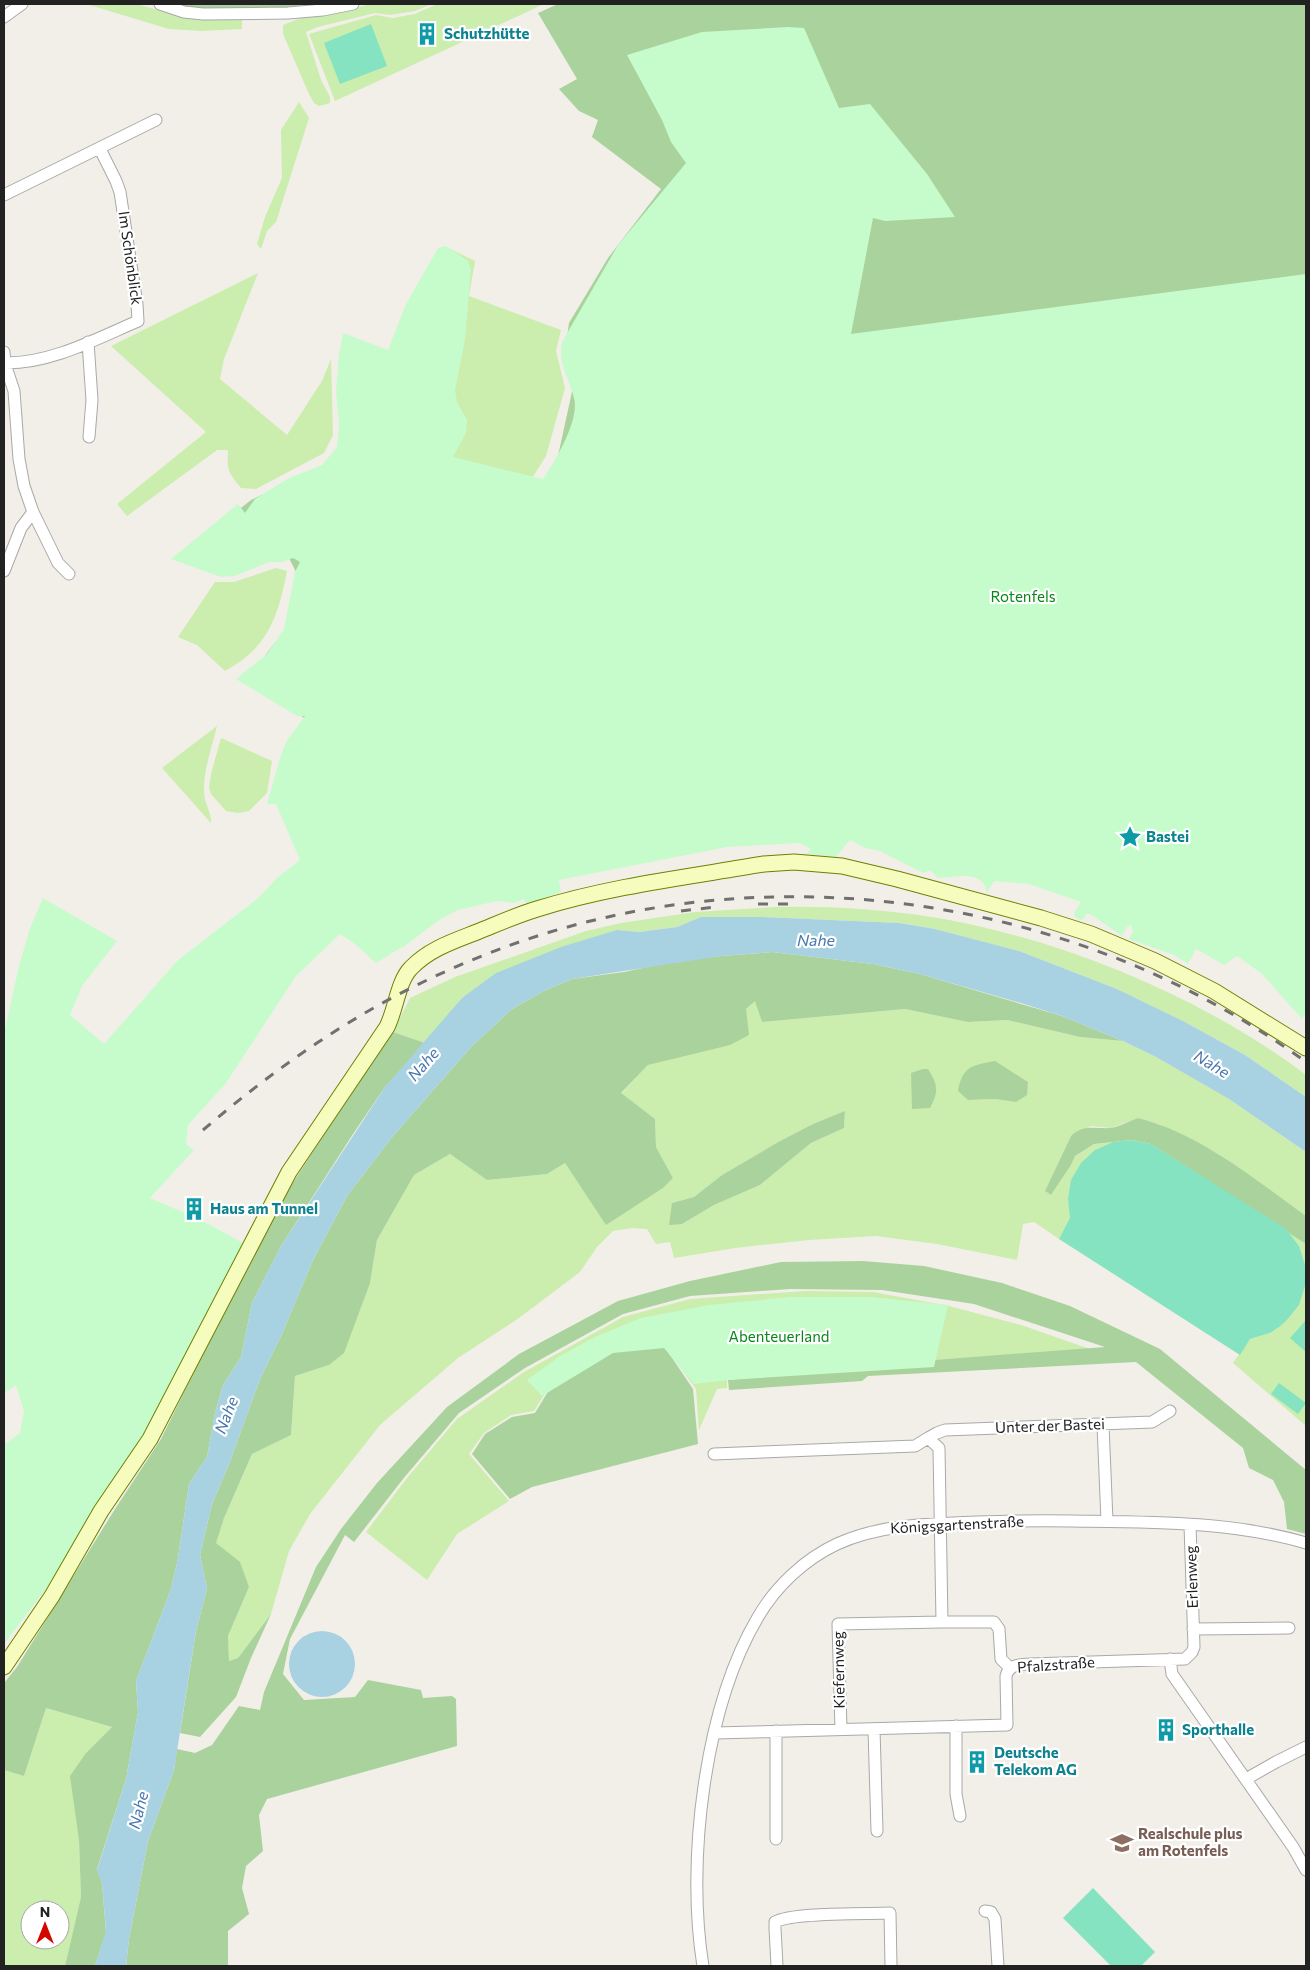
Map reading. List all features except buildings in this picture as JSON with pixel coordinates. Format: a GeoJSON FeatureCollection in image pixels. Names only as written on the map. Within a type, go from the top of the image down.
{"type":"FeatureCollection","features":[{"type":"Feature","properties":{"kind":"main road"},"geometry":{"type":"LineString","coordinates":[[4,1667],[52,1596],[101,1511],[150,1439],[289,1172],[387,1027],[404,979],[410,969],[445,945],[512,918],[575,898],[764,864],[818,863],[842,866],[897,879],[1091,934],[1155,961],[1214,991],[1306,1048]]}},
{"type":"Feature","properties":{"kind":"street"},"geometry":{"type":"LineString","coordinates":[[4,17],[22,4]]}},
{"type":"Feature","properties":{"kind":"street"},"geometry":{"type":"LineString","coordinates":[[160,4],[184,12],[203,14],[297,12],[353,4]]}},
{"type":"Feature","properties":{"kind":"street"},"geometry":{"type":"LineString","coordinates":[[4,195],[156,120]]}},
{"type":"Feature","properties":{"kind":"street","name":"Im Schönblick"},"geometry":{"type":"LineString","coordinates":[[4,360],[35,361],[138,321],[120,192],[100,149]]}},
{"type":"Feature","properties":{"kind":"street"},"geometry":{"type":"LineString","coordinates":[[88,342],[92,400],[88,437]]}},
{"type":"Feature","properties":{"kind":"street"},"geometry":{"type":"LineString","coordinates":[[4,360],[14,390],[20,472],[34,512],[58,563],[69,574]]}},
{"type":"Feature","properties":{"kind":"street"},"geometry":{"type":"LineString","coordinates":[[4,571],[21,528],[34,512]]}},
{"type":"Feature","properties":{"kind":"street","name":"Unter der Bastei"},"geometry":{"type":"LineString","coordinates":[[714,1454],[915,1446],[937,1432],[945,1430],[1152,1422],[1170,1411]]}},
{"type":"Feature","properties":{"kind":"street"},"geometry":{"type":"LineString","coordinates":[[1103,1425],[1107,1521]]}},
{"type":"Feature","properties":{"kind":"street"},"geometry":{"type":"LineString","coordinates":[[928,1438],[939,1448],[942,1622]]}},
{"type":"Feature","properties":{"kind":"street","name":"Königsgartenstraße"},"geometry":{"type":"LineString","coordinates":[[703,1966],[696,1887],[698,1850],[707,1772],[722,1702],[744,1643],[759,1615],[774,1594],[791,1576],[821,1554],[837,1544],[890,1528],[941,1524],[1107,1521],[1190,1525],[1268,1534],[1306,1543]]}},
{"type":"Feature","properties":{"kind":"street","name":"Erlenweg"},"geometry":{"type":"LineString","coordinates":[[1170,1659],[1185,1659],[1194,1647],[1190,1525]]}},
{"type":"Feature","properties":{"kind":"street","name":"Kiefernweg"},"geometry":{"type":"LineString","coordinates":[[841,1729],[838,1624],[994,1622],[998,1629],[1001,1660],[1010,1668]]}},
{"type":"Feature","properties":{"kind":"street","name":"Erlenweg"},"geometry":{"type":"LineString","coordinates":[[1194,1629],[1289,1628]]}},
{"type":"Feature","properties":{"kind":"street"},"geometry":{"type":"LineString","coordinates":[[1170,1659],[1172,1674],[1305,1866]]}},
{"type":"Feature","properties":{"kind":"street","name":"Pfalzstraße"},"geometry":{"type":"LineString","coordinates":[[715,1733],[1007,1725],[1006,1676],[1010,1668],[1016,1665],[1170,1659]]}},
{"type":"Feature","properties":{"kind":"street"},"geometry":{"type":"LineString","coordinates":[[956,1726],[956,1794],[960,1816]]}},
{"type":"Feature","properties":{"kind":"street"},"geometry":{"type":"LineString","coordinates":[[874,1728],[877,1831]]}},
{"type":"Feature","properties":{"kind":"street"},"geometry":{"type":"LineString","coordinates":[[776,1731],[776,1839]]}},
{"type":"Feature","properties":{"kind":"street"},"geometry":{"type":"LineString","coordinates":[[1246,1779],[1306,1747]]}},
{"type":"Feature","properties":{"kind":"street"},"geometry":{"type":"LineString","coordinates":[[985,1911],[992,1912],[995,1918],[998,1966]]}},
{"type":"Feature","properties":{"kind":"street"},"geometry":{"type":"LineString","coordinates":[[777,1966],[775,1922],[780,1919],[809,1915],[890,1913],[890,1966]]}},
{"type":"Feature","properties":{"kind":"green space"},"geometry":{"type":"Polygon","coordinates":[[[86,4],[136,4],[180,16],[236,19],[242,20],[242,29],[201,31],[169,29],[86,4]]]}},
{"type":"Feature","properties":{"kind":"green space"},"geometry":{"type":"Polygon","coordinates":[[[170,4],[315,4],[277,8],[186,8],[170,4]]]}},
{"type":"Feature","properties":{"kind":"green space"},"geometry":{"type":"Polygon","coordinates":[[[370,4],[432,4],[415,11],[390,15],[375,13],[318,27],[306,32],[321,80],[330,97],[330,103],[319,106],[314,103],[309,94],[283,34],[283,25],[301,18],[345,11],[370,4]]]}},
{"type":"Feature","properties":{"kind":"green space"},"geometry":{"type":"Polygon","coordinates":[[[437,4],[544,4],[335,101],[309,34],[376,15],[392,18],[415,14],[437,4]]]}},
{"type":"Feature","properties":{"kind":"green space"},"geometry":{"type":"Polygon","coordinates":[[[558,4],[1306,4],[1306,684],[308,720],[238,679],[261,661],[286,628],[297,574],[289,558],[235,508],[241,508],[251,500],[333,462],[377,452],[537,492],[558,456],[573,387],[565,351],[569,323],[608,258],[661,189],[592,137],[598,120],[579,111],[559,89],[577,79],[538,13],[558,4]]]}},
{"type":"Feature","properties":{"kind":"green space"},"geometry":{"type":"Polygon","coordinates":[[[371,24],[387,66],[340,84],[324,43],[371,24]]]}},
{"type":"Feature","properties":{"kind":"green space","name":"Rotenfels"},"geometry":{"type":"Polygon","coordinates":[[[788,27],[804,28],[839,108],[870,104],[927,174],[955,217],[885,221],[873,218],[851,334],[1306,274],[1306,1012],[1302,1019],[1261,973],[1237,956],[1224,965],[1196,949],[1188,964],[1174,955],[1129,939],[1133,931],[1131,925],[1127,927],[1122,936],[1090,914],[1086,914],[1085,918],[1080,920],[1074,916],[1081,902],[1029,884],[994,881],[987,893],[980,880],[974,877],[938,878],[930,870],[923,873],[880,851],[865,848],[850,840],[836,857],[806,854],[811,849],[800,843],[727,847],[559,880],[561,892],[527,905],[524,899],[514,903],[497,901],[458,910],[439,920],[402,948],[376,963],[355,944],[340,934],[296,976],[226,1083],[188,1125],[186,1144],[194,1150],[150,1198],[199,1219],[245,1244],[143,1439],[61,1569],[4,1644],[4,1445],[20,1433],[24,1411],[16,1385],[4,1393],[4,1034],[19,966],[30,928],[43,898],[117,941],[82,986],[70,1015],[104,1044],[177,961],[257,899],[277,878],[300,860],[276,804],[267,804],[286,742],[305,716],[297,716],[236,679],[267,654],[284,629],[295,572],[300,562],[293,558],[282,562],[269,562],[235,576],[221,577],[171,559],[238,504],[245,513],[255,499],[289,478],[322,465],[337,447],[339,425],[336,391],[343,333],[388,350],[406,304],[438,248],[446,246],[468,261],[471,270],[465,340],[455,390],[457,402],[467,420],[466,433],[453,457],[543,479],[554,462],[570,429],[575,407],[572,390],[561,358],[562,342],[618,245],[686,163],[671,142],[662,120],[627,55],[702,32],[788,27]]]}},
{"type":"Feature","properties":{"kind":"green space"},"geometry":{"type":"Polygon","coordinates":[[[299,102],[309,118],[276,222],[267,231],[261,249],[257,244],[265,217],[282,178],[281,130],[299,102]]]}},
{"type":"Feature","properties":{"kind":"green space"},"geometry":{"type":"Polygon","coordinates":[[[448,248],[475,261],[469,296],[561,330],[556,351],[565,388],[546,456],[529,483],[453,457],[448,248]]]}},
{"type":"Feature","properties":{"kind":"green space"},"geometry":{"type":"Polygon","coordinates":[[[258,273],[224,359],[220,379],[287,435],[322,381],[331,359],[333,435],[324,453],[256,489],[241,488],[229,471],[228,450],[217,450],[127,516],[117,504],[206,432],[111,346],[258,273]]]}},
{"type":"Feature","properties":{"kind":"green space"},"geometry":{"type":"Polygon","coordinates":[[[276,568],[287,571],[275,617],[261,641],[240,662],[225,671],[197,645],[178,637],[215,582],[234,582],[276,568]]]}},
{"type":"Feature","properties":{"kind":"green space"},"geometry":{"type":"Polygon","coordinates":[[[217,726],[206,767],[204,784],[204,796],[211,823],[162,768],[217,726]]]}},
{"type":"Feature","properties":{"kind":"green space"},"geometry":{"type":"Polygon","coordinates":[[[221,738],[272,761],[267,793],[249,811],[238,813],[226,811],[211,794],[209,787],[212,770],[221,738]]]}},
{"type":"Feature","properties":{"kind":"green space"},"geometry":{"type":"Polygon","coordinates":[[[774,907],[853,909],[932,917],[1030,940],[1079,956],[1176,996],[1222,1020],[1266,1047],[1306,1075],[1306,1097],[1245,1055],[1183,1021],[1117,989],[1019,951],[935,929],[899,923],[763,917],[701,917],[677,927],[639,932],[617,930],[462,998],[425,1043],[393,1032],[410,998],[455,977],[586,931],[621,923],[695,912],[774,907]]]}},
{"type":"Feature","properties":{"kind":"green space"},"geometry":{"type":"Polygon","coordinates":[[[772,952],[873,964],[920,974],[1062,1016],[1123,1041],[1080,1037],[1007,1020],[968,1022],[905,1009],[762,1022],[755,1001],[746,1009],[749,1035],[730,1045],[648,1065],[621,1093],[655,1119],[656,1147],[673,1178],[663,1188],[606,1225],[565,1163],[547,1174],[487,1180],[450,1154],[414,1175],[377,1240],[370,1283],[344,1353],[329,1365],[295,1376],[291,1435],[252,1454],[224,1518],[216,1543],[240,1562],[249,1587],[228,1636],[229,1661],[238,1658],[271,1614],[236,1697],[200,1737],[180,1733],[196,1631],[207,1588],[200,1555],[212,1504],[229,1464],[260,1379],[282,1334],[313,1260],[347,1196],[393,1136],[472,1046],[512,1009],[544,991],[572,979],[624,972],[666,963],[772,952]]]}},
{"type":"Feature","properties":{"kind":"green space"},"geometry":{"type":"Polygon","coordinates":[[[755,1000],[762,1022],[905,1009],[968,1022],[1007,1020],[1080,1037],[1123,1041],[1156,1057],[1229,1099],[1306,1152],[1306,1216],[1218,1154],[1159,1124],[1138,1118],[1111,1128],[1091,1126],[1071,1136],[1045,1191],[1051,1195],[1075,1156],[1094,1144],[1113,1142],[1095,1150],[1068,1199],[1071,1218],[1059,1239],[1034,1222],[1023,1224],[1017,1260],[937,1244],[876,1236],[809,1240],[735,1248],[674,1258],[670,1242],[656,1244],[647,1229],[632,1228],[613,1231],[597,1247],[580,1272],[519,1318],[458,1358],[380,1425],[310,1514],[289,1551],[271,1614],[238,1658],[229,1661],[228,1636],[249,1587],[215,1543],[224,1518],[252,1454],[291,1435],[295,1376],[329,1365],[370,1283],[377,1240],[414,1175],[450,1154],[487,1180],[547,1174],[565,1163],[606,1224],[663,1188],[673,1178],[656,1147],[655,1119],[621,1094],[648,1065],[681,1056],[746,1009],[755,1000]],[[1011,1072],[968,1100],[995,1099],[1016,1102],[1028,1082],[1011,1072]],[[845,1112],[813,1124],[780,1141],[722,1175],[694,1197],[672,1203],[682,1224],[714,1205],[760,1185],[811,1143],[844,1128],[845,1112]]]}},
{"type":"Feature","properties":{"kind":"green space"},"geometry":{"type":"Polygon","coordinates":[[[393,1032],[425,1043],[385,1087],[355,1131],[281,1246],[252,1303],[241,1357],[223,1385],[215,1413],[207,1457],[189,1484],[178,1558],[171,1589],[136,1681],[138,1712],[126,1779],[97,1869],[102,1883],[106,1932],[95,1966],[65,1966],[81,1897],[79,1840],[70,1776],[86,1753],[112,1727],[46,1708],[24,1776],[4,1770],[4,1683],[17,1667],[115,1509],[161,1439],[288,1190],[393,1032]]]}},
{"type":"Feature","properties":{"kind":"green space"},"geometry":{"type":"Polygon","coordinates":[[[995,1061],[1028,1082],[1027,1095],[1016,1102],[995,1099],[968,1100],[958,1091],[962,1077],[969,1068],[995,1061]]]}},
{"type":"Feature","properties":{"kind":"green space"},"geometry":{"type":"Polygon","coordinates":[[[928,1069],[934,1079],[935,1097],[930,1108],[912,1109],[911,1073],[928,1069]]]}},
{"type":"Feature","properties":{"kind":"green space"},"geometry":{"type":"Polygon","coordinates":[[[845,1111],[844,1128],[811,1143],[760,1185],[714,1205],[682,1224],[669,1225],[672,1203],[694,1197],[722,1175],[780,1141],[813,1124],[845,1111]]]}},
{"type":"Feature","properties":{"kind":"green space"},"geometry":{"type":"Polygon","coordinates":[[[1138,1118],[1161,1125],[1205,1146],[1247,1173],[1306,1216],[1306,1244],[1151,1144],[1132,1140],[1094,1144],[1075,1156],[1051,1195],[1045,1191],[1071,1136],[1076,1132],[1085,1128],[1110,1128],[1138,1118]]]}},
{"type":"Feature","properties":{"kind":"green space"},"geometry":{"type":"Polygon","coordinates":[[[1132,1140],[1151,1144],[1286,1229],[1299,1246],[1305,1265],[1305,1286],[1299,1305],[1279,1327],[1270,1333],[1250,1339],[1240,1355],[1059,1239],[1070,1218],[1068,1199],[1071,1180],[1081,1163],[1095,1150],[1113,1142],[1132,1140]]]}},
{"type":"Feature","properties":{"kind":"green space"},"geometry":{"type":"Polygon","coordinates":[[[1286,1230],[1306,1244],[1306,1426],[1233,1363],[1250,1339],[1270,1333],[1286,1321],[1299,1246],[1286,1230]]]}},
{"type":"Feature","properties":{"kind":"green space"},"geometry":{"type":"Polygon","coordinates":[[[863,1261],[924,1266],[1002,1283],[1070,1306],[1160,1349],[1306,1470],[1306,1534],[1287,1529],[1284,1502],[1273,1480],[1249,1468],[1243,1448],[1136,1362],[868,1376],[862,1381],[729,1390],[728,1380],[933,1360],[1105,1347],[974,1304],[882,1290],[790,1289],[690,1296],[623,1314],[525,1368],[459,1413],[403,1479],[354,1542],[345,1535],[290,1639],[283,1674],[304,1700],[355,1697],[368,1680],[421,1690],[423,1698],[452,1696],[456,1699],[457,1746],[267,1799],[259,1815],[263,1851],[246,1866],[242,1888],[249,1914],[228,1931],[228,1966],[126,1966],[129,1939],[148,1841],[174,1770],[177,1749],[195,1753],[212,1745],[239,1706],[260,1710],[264,1692],[316,1567],[341,1529],[377,1483],[447,1407],[519,1354],[618,1301],[690,1281],[781,1262],[863,1261]]]}},
{"type":"Feature","properties":{"kind":"green space"},"geometry":{"type":"Polygon","coordinates":[[[805,1291],[873,1292],[949,1306],[1021,1325],[1090,1349],[933,1360],[727,1380],[727,1388],[717,1389],[699,1430],[696,1389],[662,1342],[554,1379],[534,1411],[511,1415],[484,1433],[469,1454],[509,1501],[457,1534],[427,1580],[366,1532],[407,1478],[457,1419],[524,1372],[623,1317],[690,1299],[805,1291]]]}},
{"type":"Feature","properties":{"kind":"green space","name":"Abenteuerland"},"geometry":{"type":"Polygon","coordinates":[[[791,1297],[871,1297],[948,1305],[934,1367],[728,1380],[694,1384],[664,1348],[613,1353],[542,1396],[527,1380],[560,1356],[597,1336],[641,1318],[709,1305],[791,1297]]]}},
{"type":"Feature","properties":{"kind":"green space"},"geometry":{"type":"Polygon","coordinates":[[[1306,1320],[1306,1352],[1290,1338],[1306,1320]]]}},
{"type":"Feature","properties":{"kind":"green space"},"geometry":{"type":"Polygon","coordinates":[[[662,1343],[693,1389],[698,1444],[532,1487],[510,1499],[472,1454],[485,1434],[512,1417],[535,1413],[555,1380],[612,1348],[662,1343]]]}},
{"type":"Feature","properties":{"kind":"green space"},"geometry":{"type":"Polygon","coordinates":[[[1279,1383],[1306,1403],[1298,1414],[1271,1394],[1279,1383]]]}},
{"type":"Feature","properties":{"kind":"green space"},"geometry":{"type":"Polygon","coordinates":[[[46,1708],[112,1727],[86,1753],[79,1840],[81,1897],[70,1944],[70,1900],[20,1900],[20,1950],[69,1950],[65,1966],[4,1966],[4,1770],[24,1776],[46,1708]]]}},
{"type":"Feature","properties":{"kind":"green space"},"geometry":{"type":"Polygon","coordinates":[[[1093,1888],[1155,1952],[1141,1966],[1111,1966],[1063,1918],[1093,1888]]]}},
{"type":"Feature","properties":{"kind":"water","name":"Nahe"},"geometry":{"type":"Polygon","coordinates":[[[701,917],[763,917],[899,923],[935,929],[1019,951],[1117,989],[1183,1021],[1245,1055],[1306,1097],[1306,1152],[1229,1099],[1156,1057],[1123,1041],[1062,1016],[1021,1003],[920,974],[873,964],[772,952],[721,956],[572,979],[544,991],[512,1009],[472,1046],[393,1136],[347,1196],[313,1260],[282,1334],[260,1379],[229,1464],[212,1504],[200,1555],[207,1588],[196,1631],[174,1770],[148,1841],[129,1939],[126,1966],[95,1966],[106,1931],[102,1883],[97,1870],[126,1779],[138,1712],[136,1681],[171,1589],[178,1558],[189,1484],[207,1457],[215,1413],[223,1385],[241,1357],[252,1303],[281,1246],[385,1087],[462,998],[496,973],[561,947],[617,930],[639,932],[677,927],[701,917]]]}},
{"type":"Feature","properties":{"kind":"water"},"geometry":{"type":"Polygon","coordinates":[[[322,1631],[335,1634],[345,1641],[352,1651],[355,1664],[352,1677],[345,1687],[335,1694],[322,1697],[309,1694],[299,1687],[292,1677],[289,1664],[292,1651],[299,1641],[309,1634],[322,1631]]]}},
{"type":"Feature","properties":{"kind":"railway"},"geometry":{"type":"LineString","coordinates":[[203,1130],[231,1106],[320,1041],[383,1003],[449,970],[555,930],[665,906],[777,897],[890,902],[1000,921],[1108,955],[1210,1002],[1306,1062]]}},
{"type":"Feature","properties":{"kind":"railway"},"geometry":{"type":"LineString","coordinates":[[758,904],[793,904]]}},
{"type":"Feature","properties":{"kind":"railway"},"geometry":{"type":"LineString","coordinates":[[681,911],[716,907]]}},
{"type":"Feature","properties":{"kind":"place","name":"Schutzhütte"},"geometry":{"type":"Point","coordinates":[427,34]}},
{"type":"Feature","properties":{"kind":"place","name":"Bastei"},"geometry":{"type":"Point","coordinates":[1130,837]}},
{"type":"Feature","properties":{"kind":"place","name":"Haus am Tunnel"},"geometry":{"type":"Point","coordinates":[194,1209]}},
{"type":"Feature","properties":{"kind":"place","name":"Sporthalle"},"geometry":{"type":"Point","coordinates":[1166,1730]}},
{"type":"Feature","properties":{"kind":"place","name":"Deutsche Telekom AG"},"geometry":{"type":"Point","coordinates":[977,1762]}},
{"type":"Feature","properties":{"kind":"place","name":"Realschule plus am Rotenfels"},"geometry":{"type":"Point","coordinates":[1122,1843]}}]}
